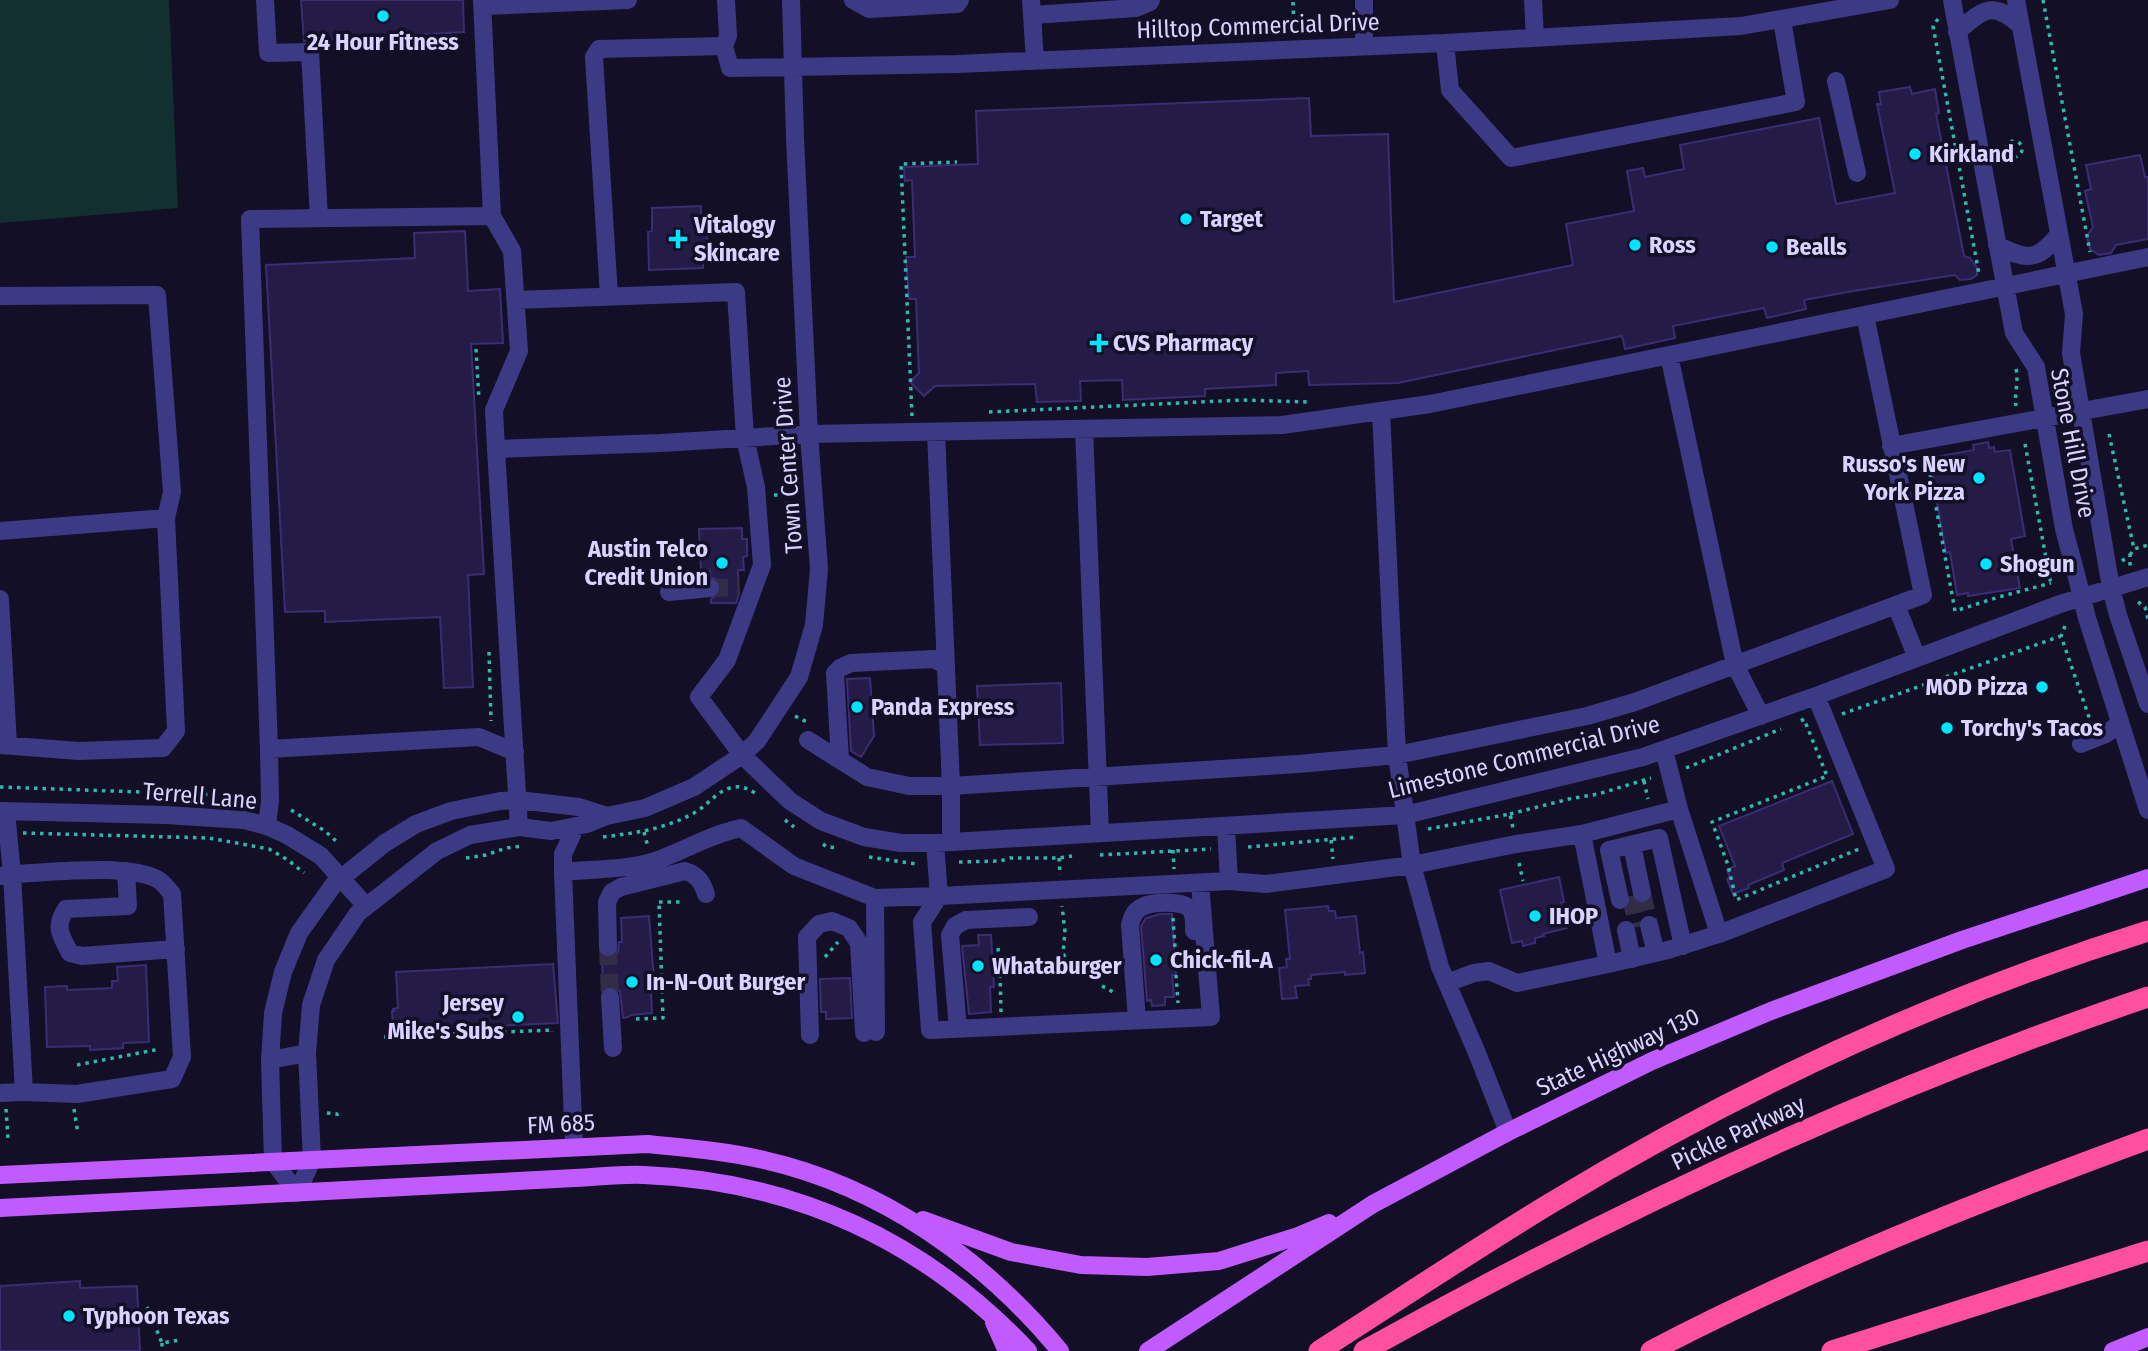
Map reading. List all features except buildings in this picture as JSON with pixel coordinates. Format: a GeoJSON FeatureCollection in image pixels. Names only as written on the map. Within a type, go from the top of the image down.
{"type":"FeatureCollection","features":[{"type":"Feature","properties":{"kind":"highway"},"geometry":{"type":"LineString","coordinates":[[1319,1351],[1551,1203],[1745,1097],[1837,1052],[2018,975],[2148,931]]}},
{"type":"Feature","properties":{"kind":"highway","name":"Pickle Parkway"},"geometry":{"type":"LineString","coordinates":[[1364,1351],[1582,1235],[1756,1152],[1991,1054],[2148,997]]}},
{"type":"Feature","properties":{"kind":"highway"},"geometry":{"type":"LineString","coordinates":[[1651,1351],[1813,1273],[2051,1174],[2148,1139]]}},
{"type":"Feature","properties":{"kind":"highway"},"geometry":{"type":"LineString","coordinates":[[1832,1351],[2148,1251]]}},
{"type":"Feature","properties":{"kind":"main road","name":"State Highway 130"},"geometry":{"type":"LineString","coordinates":[[1148,1351],[1373,1205],[1508,1132],[1652,1062],[1771,1011],[1962,940],[2148,878]]}},
{"type":"Feature","properties":{"kind":"main road","name":"FM 685"},"geometry":{"type":"LineString","coordinates":[[0,1175],[647,1144],[704,1149],[764,1160],[853,1189],[896,1211],[967,1259],[1005,1291],[1060,1351]]}},
{"type":"Feature","properties":{"kind":"main road"},"geometry":{"type":"LineString","coordinates":[[0,1208],[630,1176],[704,1181],[757,1191],[843,1218],[915,1256],[950,1279],[988,1310],[1028,1351]]}},
{"type":"Feature","properties":{"kind":"main road","name":"FM 685"},"geometry":{"type":"LineString","coordinates":[[896,1211],[1011,1252],[1081,1265],[1147,1267],[1219,1261],[1298,1237],[1373,1205]]}},
{"type":"Feature","properties":{"kind":"main road"},"geometry":{"type":"LineString","coordinates":[[988,1310],[1007,1351]]}},
{"type":"Feature","properties":{"kind":"main road"},"geometry":{"type":"LineString","coordinates":[[2113,1351],[2148,1337]]}},
{"type":"Feature","properties":{"kind":"street"},"geometry":{"type":"LineString","coordinates":[[265,0],[268,53],[310,52],[319,218]]}},
{"type":"Feature","properties":{"kind":"street"},"geometry":{"type":"LineString","coordinates":[[519,827],[494,410],[519,351],[512,251],[492,216],[483,3],[628,0]]}},
{"type":"Feature","properties":{"kind":"street"},"geometry":{"type":"LineString","coordinates":[[609,296],[594,57],[599,49],[724,46],[728,36],[726,0]]}},
{"type":"Feature","properties":{"kind":"street","name":"Town Center Drive"},"geometry":{"type":"LineString","coordinates":[[297,1194],[312,1160],[307,1053],[311,1005],[326,960],[358,913],[437,851],[470,835],[519,827],[551,831],[576,827],[607,816],[645,808],[694,787],[742,755],[757,741],[799,677],[814,625],[820,569],[809,434],[791,0]]}},
{"type":"Feature","properties":{"kind":"street"},"geometry":{"type":"LineString","coordinates":[[853,0],[869,9],[957,4],[960,0]]}},
{"type":"Feature","properties":{"kind":"street"},"geometry":{"type":"LineString","coordinates":[[1035,61],[1031,8],[1136,8],[1151,0]]}},
{"type":"Feature","properties":{"kind":"street"},"geometry":{"type":"LineString","coordinates":[[1364,0],[1364,46]]}},
{"type":"Feature","properties":{"kind":"street"},"geometry":{"type":"LineString","coordinates":[[1533,0],[1535,38]]}},
{"type":"Feature","properties":{"kind":"street","name":"Hilltop Commercial Drive"},"geometry":{"type":"LineString","coordinates":[[724,46],[730,68],[1035,61],[1445,43],[1741,26],[1782,20],[1821,6],[1890,0]]}},
{"type":"Feature","properties":{"kind":"street","name":"Stone Hill Drive"},"geometry":{"type":"LineString","coordinates":[[2016,0],[2074,314],[2071,353],[2111,588],[2148,704]]}},
{"type":"Feature","properties":{"kind":"street","name":"Stone Hill Drive"},"geometry":{"type":"LineString","coordinates":[[1948,6],[1957,32],[2014,333],[2036,367],[2064,529],[2081,597],[2148,810]]}},
{"type":"Feature","properties":{"kind":"street"},"geometry":{"type":"LineString","coordinates":[[1957,32],[1978,14],[1990,9],[2006,11],[2021,26]]}},
{"type":"Feature","properties":{"kind":"street"},"geometry":{"type":"LineString","coordinates":[[1445,43],[1450,90],[1511,158],[1796,102],[1782,20]]}},
{"type":"Feature","properties":{"kind":"street"},"geometry":{"type":"LineString","coordinates":[[1836,81],[1857,173]]}},
{"type":"Feature","properties":{"kind":"street"},"geometry":{"type":"LineString","coordinates":[[267,826],[270,801],[269,749],[250,219],[492,216]]}},
{"type":"Feature","properties":{"kind":"street"},"geometry":{"type":"LineString","coordinates":[[1997,245],[2025,258],[2048,249],[2059,234]]}},
{"type":"Feature","properties":{"kind":"street"},"geometry":{"type":"LineString","coordinates":[[496,449],[809,434],[1282,425],[1430,404],[2148,257]]}},
{"type":"Feature","properties":{"kind":"street"},"geometry":{"type":"LineString","coordinates":[[516,300],[736,292],[745,438]]}},
{"type":"Feature","properties":{"kind":"street"},"geometry":{"type":"LineString","coordinates":[[0,296],[157,295],[172,492],[166,518],[176,731],[163,748],[79,751],[4,745],[0,599]]}},
{"type":"Feature","properties":{"kind":"street"},"geometry":{"type":"LineString","coordinates":[[808,740],[867,777],[909,786],[1098,777],[1397,755],[1587,716],[1635,702],[1923,595],[1865,316]]}},
{"type":"Feature","properties":{"kind":"street"},"geometry":{"type":"LineString","coordinates":[[1669,355],[1735,665],[1761,716]]}},
{"type":"Feature","properties":{"kind":"street"},"geometry":{"type":"LineString","coordinates":[[1891,446],[2148,399]]}},
{"type":"Feature","properties":{"kind":"street"},"geometry":{"type":"LineString","coordinates":[[1381,411],[1397,755],[1412,865],[1440,967],[1508,1132]]}},
{"type":"Feature","properties":{"kind":"street"},"geometry":{"type":"LineString","coordinates":[[1084,429],[1100,832]]}},
{"type":"Feature","properties":{"kind":"street"},"geometry":{"type":"LineString","coordinates":[[936,432],[951,786],[939,896],[922,922],[930,1030],[1138,1020],[1175,1011],[1211,1017],[1199,883]]}},
{"type":"Feature","properties":{"kind":"street","name":"Limestone Commercial Drive"},"geometry":{"type":"LineString","coordinates":[[745,438],[756,487],[762,565],[747,587],[727,660],[699,697],[742,755],[790,801],[821,821],[864,837],[901,844],[1405,815],[1643,757],[2081,597],[2148,577]]}},
{"type":"Feature","properties":{"kind":"street"},"geometry":{"type":"LineString","coordinates":[[0,531],[166,518]]}},
{"type":"Feature","properties":{"kind":"street"},"geometry":{"type":"LineString","coordinates":[[669,592],[710,588]]}},
{"type":"Feature","properties":{"kind":"street"},"geometry":{"type":"LineString","coordinates":[[1896,605],[1917,658]]}},
{"type":"Feature","properties":{"kind":"street"},"geometry":{"type":"LineString","coordinates":[[840,760],[835,673],[840,668],[852,663],[934,659],[946,664]]}},
{"type":"Feature","properties":{"kind":"street"},"geometry":{"type":"LineString","coordinates":[[1447,983],[1474,973],[1489,971],[1517,983],[1683,946],[1885,869],[1816,696]]}},
{"type":"Feature","properties":{"kind":"street"},"geometry":{"type":"LineString","coordinates":[[2081,744],[2106,734],[2120,723]]}},
{"type":"Feature","properties":{"kind":"street"},"geometry":{"type":"LineString","coordinates":[[269,749],[479,737],[515,752]]}},
{"type":"Feature","properties":{"kind":"street"},"geometry":{"type":"LineString","coordinates":[[1664,750],[1679,809],[1719,934]]}},
{"type":"Feature","properties":{"kind":"street","name":"Town Center Drive"},"geometry":{"type":"LineString","coordinates":[[272,1161],[270,1060],[273,1013],[283,972],[299,933],[340,878],[385,843],[416,824],[451,811],[518,800],[579,807],[607,816]]}},
{"type":"Feature","properties":{"kind":"street"},"geometry":{"type":"LineString","coordinates":[[563,872],[651,862],[727,830],[741,828],[794,866],[875,898],[1229,881],[1266,884],[1412,865],[1582,834],[1679,809]]}},
{"type":"Feature","properties":{"kind":"street"},"geometry":{"type":"LineString","coordinates":[[3,811],[8,833],[6,875],[24,1092]]}},
{"type":"Feature","properties":{"kind":"street","name":"Terrell Lane"},"geometry":{"type":"LineString","coordinates":[[3,811],[166,815],[244,820],[267,826],[321,856],[366,906]]}},
{"type":"Feature","properties":{"kind":"street"},"geometry":{"type":"LineString","coordinates":[[1226,825],[1229,881]]}},
{"type":"Feature","properties":{"kind":"street"},"geometry":{"type":"LineString","coordinates":[[574,1147],[563,853],[576,827]]}},
{"type":"Feature","properties":{"kind":"street"},"geometry":{"type":"LineString","coordinates":[[551,831],[563,853]]}},
{"type":"Feature","properties":{"kind":"street"},"geometry":{"type":"LineString","coordinates":[[1582,834],[1608,964]]}},
{"type":"Feature","properties":{"kind":"street"},"geometry":{"type":"LineString","coordinates":[[1631,896],[1626,846],[1659,838],[1683,946]]}},
{"type":"Feature","properties":{"kind":"street"},"geometry":{"type":"LineString","coordinates":[[3,1100],[24,1092],[77,1094],[172,1079],[182,1056],[172,894],[160,880],[138,872],[126,871],[6,875]]}},
{"type":"Feature","properties":{"kind":"street"},"geometry":{"type":"LineString","coordinates":[[126,871],[128,906],[66,909],[59,919],[60,936],[70,953],[82,956],[176,949]]}},
{"type":"Feature","properties":{"kind":"street"},"geometry":{"type":"LineString","coordinates":[[608,947],[607,902],[612,892],[621,887],[685,871],[693,873],[701,882],[705,894]]}},
{"type":"Feature","properties":{"kind":"street"},"geometry":{"type":"LineString","coordinates":[[810,1035],[807,937],[819,924],[832,921],[849,928],[859,943],[870,1032],[875,898]]}},
{"type":"Feature","properties":{"kind":"street"},"geometry":{"type":"LineString","coordinates":[[1138,1020],[1130,925],[1134,913],[1144,905],[1184,904],[1190,908],[1193,916],[1198,997],[1188,1009],[1177,1013],[1175,1011]]}},
{"type":"Feature","properties":{"kind":"street"},"geometry":{"type":"LineString","coordinates":[[958,1029],[950,935],[954,926],[966,920],[1029,917]]}},
{"type":"Feature","properties":{"kind":"street"},"geometry":{"type":"LineString","coordinates":[[1637,927],[1644,956]]}},
{"type":"Feature","properties":{"kind":"street"},"geometry":{"type":"LineString","coordinates":[[610,997],[613,1048]]}},
{"type":"Feature","properties":{"kind":"street"},"geometry":{"type":"LineString","coordinates":[[270,1060],[307,1053]]}},
{"type":"Feature","properties":{"kind":"street"},"geometry":{"type":"LineString","coordinates":[[272,1161],[297,1194]]}},
{"type":"Feature","properties":{"kind":"path"},"geometry":{"type":"LineString","coordinates":[[2043,0],[2091,259]]}},
{"type":"Feature","properties":{"kind":"path"},"geometry":{"type":"LineString","coordinates":[[1293,2],[1294,30]]}},
{"type":"Feature","properties":{"kind":"path"},"geometry":{"type":"LineString","coordinates":[[1948,6],[1933,26],[1980,276]]}},
{"type":"Feature","properties":{"kind":"path"},"geometry":{"type":"LineString","coordinates":[[2011,142],[2019,143],[2022,147],[2019,156],[2014,158],[2007,153],[2007,146],[2011,142]]}},
{"type":"Feature","properties":{"kind":"path"},"geometry":{"type":"LineString","coordinates":[[912,416],[901,164],[957,162]]}},
{"type":"Feature","properties":{"kind":"path"},"geometry":{"type":"LineString","coordinates":[[980,414],[992,411],[1242,401],[1311,402]]}},
{"type":"Feature","properties":{"kind":"path"},"geometry":{"type":"LineString","coordinates":[[2109,434],[2134,549]]}},
{"type":"Feature","properties":{"kind":"path"},"geometry":{"type":"LineString","coordinates":[[1926,453],[1955,611],[2051,585],[2025,444]]}},
{"type":"Feature","properties":{"kind":"path"},"geometry":{"type":"LineString","coordinates":[[769,496],[784,495],[791,514],[794,514]]}},
{"type":"Feature","properties":{"kind":"path"},"geometry":{"type":"LineString","coordinates":[[2121,563],[2134,549],[2148,545]]}},
{"type":"Feature","properties":{"kind":"path"},"geometry":{"type":"LineString","coordinates":[[2130,555],[2130,568]]}},
{"type":"Feature","properties":{"kind":"path"},"geometry":{"type":"LineString","coordinates":[[2136,595],[2138,602],[2146,607],[2148,619]]}},
{"type":"Feature","properties":{"kind":"path"},"geometry":{"type":"LineString","coordinates":[[2127,606],[2138,602]]}},
{"type":"Feature","properties":{"kind":"path"},"geometry":{"type":"LineString","coordinates":[[2062,618],[2065,626],[2061,636],[2091,724]]}},
{"type":"Feature","properties":{"kind":"path"},"geometry":{"type":"LineString","coordinates":[[2065,626],[2072,623]]}},
{"type":"Feature","properties":{"kind":"path"},"geometry":{"type":"LineString","coordinates":[[1840,715],[2061,636]]}},
{"type":"Feature","properties":{"kind":"path"},"geometry":{"type":"LineString","coordinates":[[1792,724],[1804,719],[1827,776]]}},
{"type":"Feature","properties":{"kind":"path"},"geometry":{"type":"LineString","coordinates":[[1686,768],[1781,729]]}},
{"type":"Feature","properties":{"kind":"path"},"geometry":{"type":"LineString","coordinates":[[1834,773],[1712,822],[1728,865],[1737,900],[1865,847]]}},
{"type":"Feature","properties":{"kind":"path"},"geometry":{"type":"LineString","coordinates":[[1427,829],[1598,794],[1651,778]]}},
{"type":"Feature","properties":{"kind":"path"},"geometry":{"type":"LineString","coordinates":[[1644,781],[1650,807]]}},
{"type":"Feature","properties":{"kind":"path"},"geometry":{"type":"LineString","coordinates":[[603,837],[644,832],[674,823],[698,811],[726,789],[738,786],[749,789],[757,796]]}},
{"type":"Feature","properties":{"kind":"path"},"geometry":{"type":"LineString","coordinates":[[0,787],[256,797]]}},
{"type":"Feature","properties":{"kind":"path"},"geometry":{"type":"LineString","coordinates":[[292,810],[326,831],[336,841]]}},
{"type":"Feature","properties":{"kind":"path"},"geometry":{"type":"LineString","coordinates":[[1510,814],[1515,837]]}},
{"type":"Feature","properties":{"kind":"path"},"geometry":{"type":"LineString","coordinates":[[782,816],[794,827]]}},
{"type":"Feature","properties":{"kind":"path"},"geometry":{"type":"LineString","coordinates":[[644,832],[649,852]]}},
{"type":"Feature","properties":{"kind":"path"},"geometry":{"type":"LineString","coordinates":[[8,833],[209,838],[270,849],[304,873]]}},
{"type":"Feature","properties":{"kind":"path"},"geometry":{"type":"LineString","coordinates":[[1248,847],[1364,836]]}},
{"type":"Feature","properties":{"kind":"path"},"geometry":{"type":"LineString","coordinates":[[1331,840],[1334,862]]}},
{"type":"Feature","properties":{"kind":"path"},"geometry":{"type":"LineString","coordinates":[[463,859],[506,848],[530,846]]}},
{"type":"Feature","properties":{"kind":"path"},"geometry":{"type":"LineString","coordinates":[[1100,855],[1216,849]]}},
{"type":"Feature","properties":{"kind":"path"},"geometry":{"type":"LineString","coordinates":[[959,862],[1072,856]]}},
{"type":"Feature","properties":{"kind":"path"},"geometry":{"type":"LineString","coordinates":[[871,864],[872,858]]}},
{"type":"Feature","properties":{"kind":"path"},"geometry":{"type":"LineString","coordinates":[[1059,858],[1060,881]]}},
{"type":"Feature","properties":{"kind":"path"},"geometry":{"type":"LineString","coordinates":[[1520,863],[1523,881]]}},
{"type":"Feature","properties":{"kind":"path"},"geometry":{"type":"LineString","coordinates":[[636,1019],[663,1018],[659,891]]}},
{"type":"Feature","properties":{"kind":"path"},"geometry":{"type":"LineString","coordinates":[[659,902],[681,902]]}},
{"type":"Feature","properties":{"kind":"path"},"geometry":{"type":"LineString","coordinates":[[1046,970],[1066,969],[1069,965],[1063,953],[1065,932],[1062,904]]}},
{"type":"Feature","properties":{"kind":"path"},"geometry":{"type":"LineString","coordinates":[[1175,942],[1176,962]]}},
{"type":"Feature","properties":{"kind":"path"},"geometry":{"type":"LineString","coordinates":[[998,948],[1001,1013]]}},
{"type":"Feature","properties":{"kind":"path"},"geometry":{"type":"LineString","coordinates":[[1000,973],[1007,972]]}},
{"type":"Feature","properties":{"kind":"path"},"geometry":{"type":"LineString","coordinates":[[1175,1011],[1177,975]]}},
{"type":"Feature","properties":{"kind":"path"},"geometry":{"type":"LineString","coordinates":[[384,1037],[552,1030],[552,1039]]}},
{"type":"Feature","properties":{"kind":"path"},"geometry":{"type":"LineString","coordinates":[[77,1065],[160,1049]]}},
{"type":"Feature","properties":{"kind":"path"},"geometry":{"type":"LineString","coordinates":[[3,1100],[8,1139]]}},
{"type":"Feature","properties":{"kind":"path"},"geometry":{"type":"LineString","coordinates":[[74,1108],[78,1134]]}},
{"type":"Feature","properties":{"kind":"path"},"geometry":{"type":"LineString","coordinates":[[147,1307],[162,1343],[162,1351]]}},
{"type":"Feature","properties":{"kind":"path"},"geometry":{"type":"LineString","coordinates":[[162,1343],[180,1340]]}},
{"type":"Feature","properties":{"kind":"green space"},"geometry":{"type":"Polygon","coordinates":[[[0,0],[169,0],[178,208],[0,223],[0,0]]]}},
{"type":"Feature","properties":{"kind":"tunnel"},"geometry":{"type":"LineString","coordinates":[[710,588],[739,587]]}},
{"type":"Feature","properties":{"kind":"tunnel"},"geometry":{"type":"LineString","coordinates":[[1642,893],[1649,925]]}},
{"type":"Feature","properties":{"kind":"tunnel"},"geometry":{"type":"LineString","coordinates":[[1631,896],[1637,927]]}},
{"type":"Feature","properties":{"kind":"tunnel"},"geometry":{"type":"LineString","coordinates":[[608,947],[610,997]]}},
{"type":"Feature","properties":{"kind":"place","name":"24 Hour Fitness"},"geometry":{"type":"Point","coordinates":[383,16]}},
{"type":"Feature","properties":{"kind":"place","name":"Kirkland"},"geometry":{"type":"Point","coordinates":[1915,154]}},
{"type":"Feature","properties":{"kind":"place","name":"Target"},"geometry":{"type":"Point","coordinates":[1186,219]}},
{"type":"Feature","properties":{"kind":"place","name":"Vitalogy Skincare"},"geometry":{"type":"Point","coordinates":[678,239]}},
{"type":"Feature","properties":{"kind":"place","name":"Ross"},"geometry":{"type":"Point","coordinates":[1635,245]}},
{"type":"Feature","properties":{"kind":"place","name":"Bealls"},"geometry":{"type":"Point","coordinates":[1772,247]}},
{"type":"Feature","properties":{"kind":"place","name":"CVS Pharmacy"},"geometry":{"type":"Point","coordinates":[1099,343]}},
{"type":"Feature","properties":{"kind":"place","name":"Russo's New York Pizza"},"geometry":{"type":"Point","coordinates":[1979,478]}},
{"type":"Feature","properties":{"kind":"place","name":"Austin Telco Credit Union"},"geometry":{"type":"Point","coordinates":[722,563]}},
{"type":"Feature","properties":{"kind":"place","name":"Shogun"},"geometry":{"type":"Point","coordinates":[1986,564]}},
{"type":"Feature","properties":{"kind":"place","name":"MOD Pizza"},"geometry":{"type":"Point","coordinates":[2042,687]}},
{"type":"Feature","properties":{"kind":"place","name":"Panda Express"},"geometry":{"type":"Point","coordinates":[857,707]}},
{"type":"Feature","properties":{"kind":"place","name":"Torchy's Tacos"},"geometry":{"type":"Point","coordinates":[1947,728]}},
{"type":"Feature","properties":{"kind":"place","name":"IHOP"},"geometry":{"type":"Point","coordinates":[1535,916]}},
{"type":"Feature","properties":{"kind":"place","name":"Chick-fil-A"},"geometry":{"type":"Point","coordinates":[1156,960]}},
{"type":"Feature","properties":{"kind":"place","name":"Whataburger"},"geometry":{"type":"Point","coordinates":[978,966]}},
{"type":"Feature","properties":{"kind":"place","name":"In-N-Out Burger"},"geometry":{"type":"Point","coordinates":[632,982]}},
{"type":"Feature","properties":{"kind":"place","name":"Jersey Mike's Subs"},"geometry":{"type":"Point","coordinates":[518,1017]}},
{"type":"Feature","properties":{"kind":"place","name":"Typhoon Texas"},"geometry":{"type":"Point","coordinates":[69,1316]}}]}
